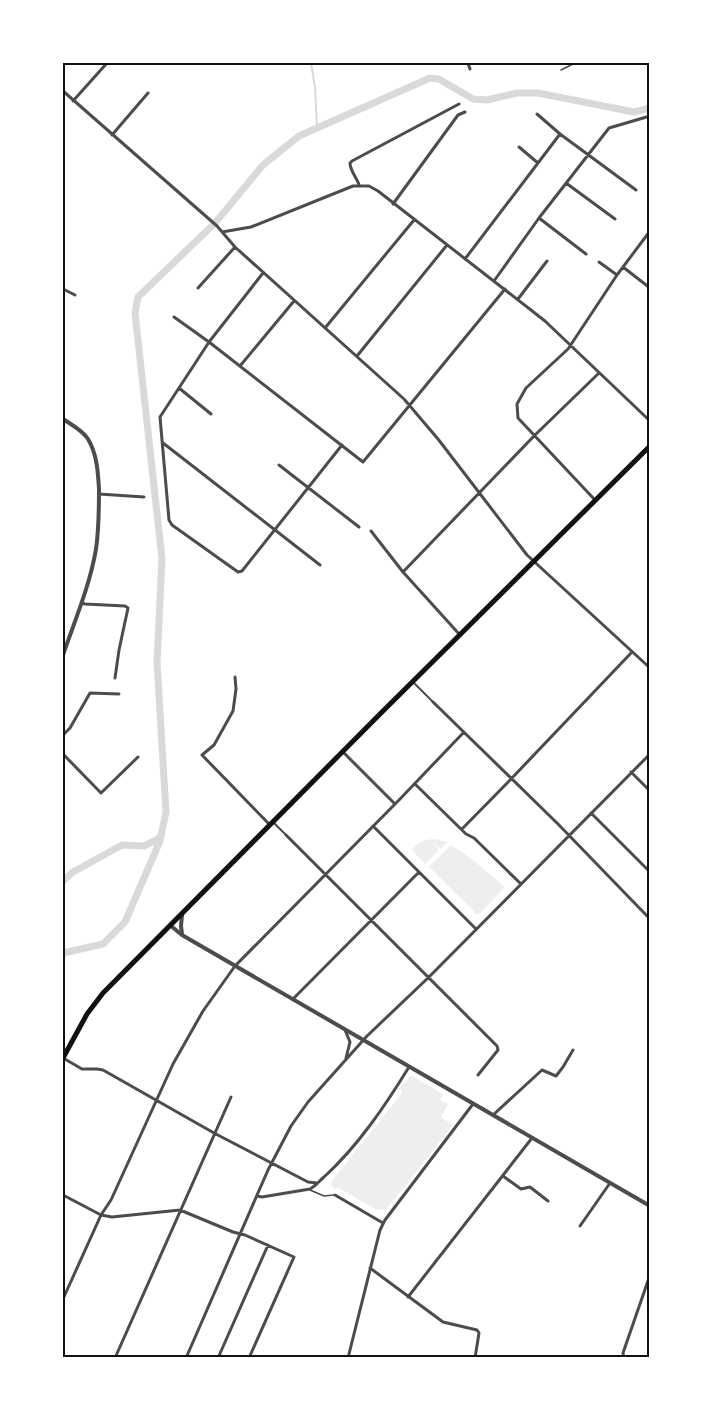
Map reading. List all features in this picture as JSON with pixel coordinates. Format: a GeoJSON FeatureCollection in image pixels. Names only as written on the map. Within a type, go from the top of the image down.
{"type":"FeatureCollection","features":[{"type":"Feature","properties":{"kind":"main road"},"geometry":{"type":"LineString","coordinates":[[63,1058],[96,1001],[650,446]]}},
{"type":"Feature","properties":{"kind":"street"},"geometry":{"type":"LineString","coordinates":[[73,100],[107,63]]}},
{"type":"Feature","properties":{"kind":"street"},"geometry":{"type":"LineString","coordinates":[[468,63],[470,69]]}},
{"type":"Feature","properties":{"kind":"street"},"geometry":{"type":"LineString","coordinates":[[63,92],[217,226],[235,248],[411,406],[533,562],[649,665]]}},
{"type":"Feature","properties":{"kind":"street"},"geometry":{"type":"LineString","coordinates":[[112,135],[148,93]]}},
{"type":"Feature","properties":{"kind":"street"},"geometry":{"type":"LineString","coordinates":[[359,185],[350,168],[352,161],[459,104]]}},
{"type":"Feature","properties":{"kind":"street"},"geometry":{"type":"LineString","coordinates":[[393,204],[458,116],[465,112]]}},
{"type":"Feature","properties":{"kind":"street"},"geometry":{"type":"LineString","coordinates":[[537,114],[560,134],[636,190]]}},
{"type":"Feature","properties":{"kind":"street"},"geometry":{"type":"LineString","coordinates":[[494,281],[539,218],[609,128],[650,116]]}},
{"type":"Feature","properties":{"kind":"street"},"geometry":{"type":"LineString","coordinates":[[465,259],[560,134]]}},
{"type":"Feature","properties":{"kind":"street"},"geometry":{"type":"LineString","coordinates":[[519,147],[538,163]]}},
{"type":"Feature","properties":{"kind":"street"},"geometry":{"type":"LineString","coordinates":[[566,183],[615,219]]}},
{"type":"Feature","properties":{"kind":"street"},"geometry":{"type":"LineString","coordinates":[[222,232],[251,227],[346,188],[359,185],[369,186],[545,321],[650,421]]}},
{"type":"Feature","properties":{"kind":"street"},"geometry":{"type":"LineString","coordinates":[[539,218],[586,254]]}},
{"type":"Feature","properties":{"kind":"street"},"geometry":{"type":"LineString","coordinates":[[325,328],[414,220]]}},
{"type":"Feature","properties":{"kind":"street"},"geometry":{"type":"LineString","coordinates":[[595,500],[518,418],[519,399],[531,383],[571,345],[617,275],[650,231]]}},
{"type":"Feature","properties":{"kind":"street"},"geometry":{"type":"LineString","coordinates":[[357,356],[447,244]]}},
{"type":"Feature","properties":{"kind":"street"},"geometry":{"type":"LineString","coordinates":[[198,288],[235,248]]}},
{"type":"Feature","properties":{"kind":"street"},"geometry":{"type":"LineString","coordinates":[[518,299],[547,261]]}},
{"type":"Feature","properties":{"kind":"street"},"geometry":{"type":"LineString","coordinates":[[599,262],[617,275]]}},
{"type":"Feature","properties":{"kind":"street"},"geometry":{"type":"LineString","coordinates":[[623,267],[650,288]]}},
{"type":"Feature","properties":{"kind":"street"},"geometry":{"type":"LineString","coordinates":[[262,273],[209,342],[160,417],[169,520],[172,525],[238,572],[242,571],[342,445]]}},
{"type":"Feature","properties":{"kind":"street"},"geometry":{"type":"LineString","coordinates":[[63,289],[75,295]]}},
{"type":"Feature","properties":{"kind":"street"},"geometry":{"type":"LineString","coordinates":[[174,317],[363,462],[506,289]]}},
{"type":"Feature","properties":{"kind":"street"},"geometry":{"type":"LineString","coordinates":[[240,366],[294,301]]}},
{"type":"Feature","properties":{"kind":"street"},"geometry":{"type":"LineString","coordinates":[[403,572],[534,436],[599,373]]}},
{"type":"Feature","properties":{"kind":"street"},"geometry":{"type":"LineString","coordinates":[[178,388],[211,414]]}},
{"type":"Feature","properties":{"kind":"street"},"geometry":{"type":"LineString","coordinates":[[63,419],[82,433],[92,447],[98,471],[99,494],[98,527],[92,570],[63,655]]}},
{"type":"Feature","properties":{"kind":"street"},"geometry":{"type":"LineString","coordinates":[[163,443],[320,565]]}},
{"type":"Feature","properties":{"kind":"street"},"geometry":{"type":"LineString","coordinates":[[279,465],[359,527]]}},
{"type":"Feature","properties":{"kind":"street"},"geometry":{"type":"LineString","coordinates":[[99,494],[144,497]]}},
{"type":"Feature","properties":{"kind":"street"},"geometry":{"type":"LineString","coordinates":[[371,531],[403,572],[460,635]]}},
{"type":"Feature","properties":{"kind":"street"},"geometry":{"type":"LineString","coordinates":[[81,602],[128,608],[115,678]]}},
{"type":"Feature","properties":{"kind":"street"},"geometry":{"type":"LineString","coordinates":[[462,830],[632,652]]}},
{"type":"Feature","properties":{"kind":"street"},"geometry":{"type":"LineString","coordinates":[[235,677],[236,689],[232,711],[214,745],[202,755],[325,873],[499,1048],[478,1075]]}},
{"type":"Feature","properties":{"kind":"street"},"geometry":{"type":"LineString","coordinates":[[412,682],[512,778],[650,919]]}},
{"type":"Feature","properties":{"kind":"street"},"geometry":{"type":"LineString","coordinates":[[63,735],[70,728],[90,693],[119,694]]}},
{"type":"Feature","properties":{"kind":"street"},"geometry":{"type":"LineString","coordinates":[[63,1299],[173,1064],[203,1011],[235,966],[464,732]]}},
{"type":"Feature","properties":{"kind":"street"},"geometry":{"type":"LineString","coordinates":[[343,752],[395,804]]}},
{"type":"Feature","properties":{"kind":"street"},"geometry":{"type":"LineString","coordinates":[[63,754],[101,793],[138,757]]}},
{"type":"Feature","properties":{"kind":"street"},"geometry":{"type":"LineString","coordinates":[[186,1358],[272,1163],[299,1113],[363,1040],[429,977],[650,754]]}},
{"type":"Feature","properties":{"kind":"street"},"geometry":{"type":"LineString","coordinates":[[631,772],[650,791]]}},
{"type":"Feature","properties":{"kind":"street"},"geometry":{"type":"LineString","coordinates":[[415,784],[521,884]]}},
{"type":"Feature","properties":{"kind":"street"},"geometry":{"type":"LineString","coordinates":[[591,813],[650,872]]}},
{"type":"Feature","properties":{"kind":"street"},"geometry":{"type":"LineString","coordinates":[[373,826],[476,929]]}},
{"type":"Feature","properties":{"kind":"street"},"geometry":{"type":"LineString","coordinates":[[293,999],[419,872]]}},
{"type":"Feature","properties":{"kind":"street"},"geometry":{"type":"LineString","coordinates":[[182,915],[182,935]]}},
{"type":"Feature","properties":{"kind":"street"},"geometry":{"type":"LineString","coordinates":[[171,926],[182,935],[235,966],[650,1206]]}},
{"type":"Feature","properties":{"kind":"street"},"geometry":{"type":"LineString","coordinates":[[344,1029],[350,1042],[346,1059]]}},
{"type":"Feature","properties":{"kind":"street"},"geometry":{"type":"LineString","coordinates":[[493,1115],[542,1070],[556,1076],[573,1050]]}},
{"type":"Feature","properties":{"kind":"street"},"geometry":{"type":"LineString","coordinates":[[63,1058],[82,1069],[104,1070],[214,1133],[308,1182],[317,1183]]}},
{"type":"Feature","properties":{"kind":"street"},"geometry":{"type":"LineString","coordinates":[[257,1196],[313,1188],[362,1136],[410,1067]]}},
{"type":"Feature","properties":{"kind":"street"},"geometry":{"type":"LineString","coordinates":[[116,1358],[231,1097]]}},
{"type":"Feature","properties":{"kind":"street"},"geometry":{"type":"LineString","coordinates":[[348,1358],[378,1234],[383,1223],[473,1104]]}},
{"type":"Feature","properties":{"kind":"street"},"geometry":{"type":"LineString","coordinates":[[408,1297],[532,1138]]}},
{"type":"Feature","properties":{"kind":"street"},"geometry":{"type":"LineString","coordinates":[[503,1176],[521,1189],[530,1187],[548,1201]]}},
{"type":"Feature","properties":{"kind":"street"},"geometry":{"type":"LineString","coordinates":[[307,1189],[308,1182]]}},
{"type":"Feature","properties":{"kind":"street"},"geometry":{"type":"LineString","coordinates":[[580,1226],[610,1183]]}},
{"type":"Feature","properties":{"kind":"street"},"geometry":{"type":"LineString","coordinates":[[63,1195],[101,1215],[180,1210],[294,1257],[249,1358]]}},
{"type":"Feature","properties":{"kind":"street"},"geometry":{"type":"LineString","coordinates":[[335,1196],[383,1223]]}},
{"type":"Feature","properties":{"kind":"street"},"geometry":{"type":"LineString","coordinates":[[218,1358],[268,1245]]}},
{"type":"Feature","properties":{"kind":"street"},"geometry":{"type":"LineString","coordinates":[[370,1268],[443,1322],[477,1330],[479,1333],[475,1358]]}},
{"type":"Feature","properties":{"kind":"street"},"geometry":{"type":"LineString","coordinates":[[624,1358],[623,1353],[650,1275]]}},
{"type":"Feature","properties":{"kind":"lane"},"geometry":{"type":"LineString","coordinates":[[561,70],[575,63]]}},
{"type":"Feature","properties":{"kind":"lane"},"geometry":{"type":"LineString","coordinates":[[307,1189],[324,1196],[335,1196]]}},
{"type":"Feature","properties":{"kind":"shaded area"},"geometry":{"type":"Polygon","coordinates":[[[436,839],[447,842],[441,849],[434,844],[439,850],[425,864],[412,850],[422,842],[436,839]]]}},
{"type":"Feature","properties":{"kind":"shaded area"},"geometry":{"type":"Polygon","coordinates":[[[451,845],[505,887],[479,914],[475,914],[429,867],[451,845]]]}},
{"type":"Feature","properties":{"kind":"shaded area"},"geometry":{"type":"Polygon","coordinates":[[[412,1076],[443,1094],[440,1100],[448,1104],[441,1117],[453,1125],[386,1210],[375,1209],[339,1188],[332,1187],[331,1182],[403,1092],[399,1089],[412,1076]]]}},
{"type":"Feature","properties":{"kind":"waterway"},"geometry":{"type":"LineString","coordinates":[[311,63],[317,128]]}},
{"type":"Feature","properties":{"kind":"waterway"},"geometry":{"type":"LineString","coordinates":[[63,953],[103,944],[125,922],[160,841],[166,812],[157,662],[162,559],[135,313],[138,297],[215,223],[263,165],[299,136],[430,78],[439,79],[473,99],[487,100],[517,93],[538,93],[634,112],[650,108]]}},
{"type":"Feature","properties":{"kind":"waterway"},"geometry":{"type":"LineString","coordinates":[[63,881],[73,872],[122,845],[144,846],[161,835]]}}]}
